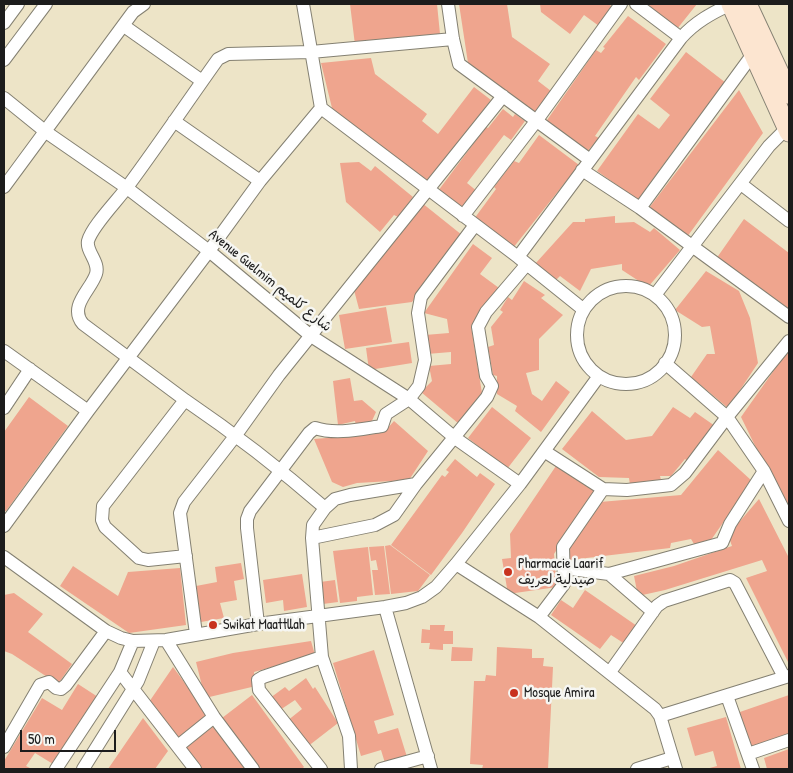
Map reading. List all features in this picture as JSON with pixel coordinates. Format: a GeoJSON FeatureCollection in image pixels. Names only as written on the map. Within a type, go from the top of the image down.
{"type":"FeatureCollection","features":[{"type":"Feature","properties":{"kind":"street"},"geometry":{"type":"LineString","coordinates":[[4,23],[18,4]]}},
{"type":"Feature","properties":{"kind":"street"},"geometry":{"type":"LineString","coordinates":[[4,60],[46,4]]}},
{"type":"Feature","properties":{"kind":"street"},"geometry":{"type":"LineString","coordinates":[[4,187],[133,12],[144,4]]}},
{"type":"Feature","properties":{"kind":"street"},"geometry":{"type":"LineString","coordinates":[[303,4],[321,108],[522,260],[584,310]]}},
{"type":"Feature","properties":{"kind":"street"},"geometry":{"type":"LineString","coordinates":[[448,4],[459,64],[537,120],[586,165],[640,208],[789,317]]}},
{"type":"Feature","properties":{"kind":"street"},"geometry":{"type":"LineString","coordinates":[[464,216],[537,120],[621,4]]}},
{"type":"Feature","properties":{"kind":"street"},"geometry":{"type":"LineString","coordinates":[[636,4],[681,38]]}},
{"type":"Feature","properties":{"kind":"street"},"geometry":{"type":"LineString","coordinates":[[312,538],[375,525],[394,515],[416,484],[455,438],[487,397],[492,386],[486,376],[478,327],[481,319],[586,165],[681,38],[701,20],[731,4],[789,128],[769,146],[655,295]]}},
{"type":"Feature","properties":{"kind":"street"},"geometry":{"type":"LineString","coordinates":[[747,4],[789,94]]}},
{"type":"Feature","properties":{"kind":"street"},"geometry":{"type":"LineString","coordinates":[[124,26],[202,81]]}},
{"type":"Feature","properties":{"kind":"street"},"geometry":{"type":"LineString","coordinates":[[325,508],[236,435],[82,324],[77,312],[97,273],[96,264],[88,246],[88,240],[218,59],[228,54],[311,52],[453,39]]}},
{"type":"Feature","properties":{"kind":"street"},"geometry":{"type":"LineString","coordinates":[[640,208],[750,58],[755,55]]}},
{"type":"Feature","properties":{"kind":"street"},"geometry":{"type":"LineString","coordinates":[[196,634],[181,508],[184,502],[279,376],[503,96]]}},
{"type":"Feature","properties":{"kind":"street","name":"Avenue Guelmim شارع كلميم"},"geometry":{"type":"LineString","coordinates":[[4,98],[46,132],[127,188],[210,251],[311,336],[409,399],[455,438],[520,484]]}},
{"type":"Feature","properties":{"kind":"street"},"geometry":{"type":"LineString","coordinates":[[4,526],[88,411],[210,251],[260,181],[321,108]]}},
{"type":"Feature","properties":{"kind":"street"},"geometry":{"type":"LineString","coordinates":[[174,121],[260,181]]}},
{"type":"Feature","properties":{"kind":"street"},"geometry":{"type":"LineString","coordinates":[[741,184],[789,221]]}},
{"type":"Feature","properties":{"kind":"street"},"geometry":{"type":"LineString","coordinates":[[258,624],[247,519],[250,511],[309,433],[315,428],[322,430],[354,430],[382,426],[386,414],[409,399],[418,386],[425,360],[418,313],[421,297],[475,225]]}},
{"type":"Feature","properties":{"kind":"street"},"geometry":{"type":"LineString","coordinates":[[626,286],[642,289],[655,295],[670,313],[676,335],[673,350],[665,363],[656,374],[643,382],[628,385],[613,383],[599,376],[587,366],[580,352],[577,337],[579,321],[584,310],[597,296],[611,289],[626,286]]}},
{"type":"Feature","properties":{"kind":"street"},"geometry":{"type":"LineString","coordinates":[[544,451],[604,489],[627,490],[671,485],[685,474],[789,340]]}},
{"type":"Feature","properties":{"kind":"street"},"geometry":{"type":"LineString","coordinates":[[4,351],[88,411]]}},
{"type":"Feature","properties":{"kind":"street"},"geometry":{"type":"LineString","coordinates":[[665,363],[727,418],[764,471],[789,519]]}},
{"type":"Feature","properties":{"kind":"street"},"geometry":{"type":"LineString","coordinates":[[4,408],[30,369]]}},
{"type":"Feature","properties":{"kind":"street"},"geometry":{"type":"LineString","coordinates":[[4,557],[106,631],[133,641],[160,640],[319,615],[385,608],[422,597],[436,586],[456,564],[520,484],[599,376]]}},
{"type":"Feature","properties":{"kind":"street"},"geometry":{"type":"LineString","coordinates":[[185,400],[104,506],[102,514],[105,527],[139,558],[153,560],[186,556]]}},
{"type":"Feature","properties":{"kind":"street"},"geometry":{"type":"LineString","coordinates":[[563,568],[609,574],[722,543],[730,524],[764,471]]}},
{"type":"Feature","properties":{"kind":"street"},"geometry":{"type":"LineString","coordinates":[[351,769],[349,736],[322,657],[312,538],[313,525],[325,508],[335,499],[416,484]]}},
{"type":"Feature","properties":{"kind":"street"},"geometry":{"type":"LineString","coordinates":[[539,617],[564,584],[563,547],[604,489]]}},
{"type":"Feature","properties":{"kind":"street"},"geometry":{"type":"LineString","coordinates":[[456,564],[539,617],[655,709],[660,716],[674,764],[637,769]]}},
{"type":"Feature","properties":{"kind":"street"},"geometry":{"type":"LineString","coordinates":[[609,574],[653,612]]}},
{"type":"Feature","properties":{"kind":"street"},"geometry":{"type":"LineString","coordinates":[[610,672],[653,612],[664,601],[730,580],[734,583],[787,676],[660,716]]}},
{"type":"Feature","properties":{"kind":"street"},"geometry":{"type":"LineString","coordinates":[[385,608],[431,769]]}},
{"type":"Feature","properties":{"kind":"street"},"geometry":{"type":"LineString","coordinates":[[4,748],[10,726],[40,685],[48,682],[61,689],[66,685],[106,631]]}},
{"type":"Feature","properties":{"kind":"street"},"geometry":{"type":"LineString","coordinates":[[83,769],[134,688],[160,640]]}},
{"type":"Feature","properties":{"kind":"street"},"geometry":{"type":"LineString","coordinates":[[160,640],[253,769]]}},
{"type":"Feature","properties":{"kind":"street"},"geometry":{"type":"LineString","coordinates":[[62,766],[120,672],[133,641]]}},
{"type":"Feature","properties":{"kind":"street"},"geometry":{"type":"LineString","coordinates":[[321,769],[259,690],[258,680],[322,657]]}},
{"type":"Feature","properties":{"kind":"street"},"geometry":{"type":"LineString","coordinates":[[120,672],[195,769]]}},
{"type":"Feature","properties":{"kind":"street"},"geometry":{"type":"LineString","coordinates":[[727,696],[753,769]]}},
{"type":"Feature","properties":{"kind":"street"},"geometry":{"type":"LineString","coordinates":[[178,746],[214,716]]}},
{"type":"Feature","properties":{"kind":"street"},"geometry":{"type":"LineString","coordinates":[[748,754],[789,740]]}},
{"type":"Feature","properties":{"kind":"street"},"geometry":{"type":"LineString","coordinates":[[381,769],[428,756]]}},
{"type":"Feature","properties":{"kind":"building"},"geometry":{"type":"Polygon","coordinates":[[[350,4],[437,4],[440,34],[355,45],[350,4]]]}},
{"type":"Feature","properties":{"kind":"building"},"geometry":{"type":"Polygon","coordinates":[[[459,4],[507,4],[512,37],[550,64],[538,81],[551,91],[535,113],[468,63],[459,4]]]}},
{"type":"Feature","properties":{"kind":"building"},"geometry":{"type":"Polygon","coordinates":[[[540,4],[608,4],[613,7],[599,26],[584,15],[570,34],[541,12],[540,4]]]}},
{"type":"Feature","properties":{"kind":"building"},"geometry":{"type":"Polygon","coordinates":[[[644,4],[673,5],[697,4],[677,29],[644,4]]]}},
{"type":"Feature","properties":{"kind":"building"},"geometry":{"type":"Polygon","coordinates":[[[628,16],[666,44],[639,80],[636,77],[595,136],[599,138],[586,153],[545,123],[596,50],[601,53],[605,48],[603,47],[628,16]]]}},
{"type":"Feature","properties":{"kind":"building"},"geometry":{"type":"Polygon","coordinates":[[[686,52],[726,83],[638,200],[597,171],[638,114],[659,129],[670,115],[650,99],[686,52]]]}},
{"type":"Feature","properties":{"kind":"building"},"geometry":{"type":"Polygon","coordinates":[[[371,58],[375,74],[427,114],[422,121],[438,134],[474,87],[491,100],[427,183],[332,108],[321,63],[371,58]]]}},
{"type":"Feature","properties":{"kind":"building"},"geometry":{"type":"Polygon","coordinates":[[[739,90],[763,133],[687,237],[649,208],[739,90]]]}},
{"type":"Feature","properties":{"kind":"building"},"geometry":{"type":"Polygon","coordinates":[[[503,109],[513,117],[515,114],[525,121],[511,140],[504,135],[467,183],[478,192],[462,211],[438,191],[486,127],[488,128],[503,109]]]}},
{"type":"Feature","properties":{"kind":"building"},"geometry":{"type":"Polygon","coordinates":[[[539,135],[579,165],[513,248],[474,219],[496,189],[494,187],[514,161],[519,163],[539,135]]]}},
{"type":"Feature","properties":{"kind":"building"},"geometry":{"type":"Polygon","coordinates":[[[359,162],[371,171],[375,166],[413,197],[398,217],[394,215],[380,232],[346,202],[340,163],[359,162]]]}},
{"type":"Feature","properties":{"kind":"building"},"geometry":{"type":"Polygon","coordinates":[[[422,203],[462,235],[412,302],[359,309],[354,290],[422,203]]]}},
{"type":"Feature","properties":{"kind":"building"},"geometry":{"type":"Polygon","coordinates":[[[615,216],[615,223],[634,222],[650,232],[654,228],[680,250],[648,287],[622,270],[622,264],[591,269],[580,291],[560,276],[556,280],[535,264],[573,222],[585,222],[585,219],[615,216]]]}},
{"type":"Feature","properties":{"kind":"building"},"geometry":{"type":"Polygon","coordinates":[[[744,219],[789,253],[789,311],[716,259],[744,219]]]}},
{"type":"Feature","properties":{"kind":"building"},"geometry":{"type":"Polygon","coordinates":[[[473,244],[492,258],[480,274],[499,288],[471,326],[482,393],[459,424],[421,392],[432,381],[429,366],[451,364],[451,352],[427,354],[425,335],[449,333],[447,319],[424,313],[473,244]]]}},
{"type":"Feature","properties":{"kind":"building"},"geometry":{"type":"Polygon","coordinates":[[[706,271],[739,291],[750,318],[758,363],[728,408],[691,377],[707,354],[715,354],[710,326],[702,327],[675,310],[706,271]]]}},
{"type":"Feature","properties":{"kind":"building"},"geometry":{"type":"Polygon","coordinates":[[[524,281],[545,295],[541,298],[563,315],[539,339],[539,370],[526,373],[532,394],[542,401],[556,381],[570,392],[541,432],[515,411],[517,406],[497,394],[497,376],[493,375],[488,347],[494,345],[491,327],[503,312],[500,310],[508,297],[512,300],[524,281]]]}},
{"type":"Feature","properties":{"kind":"building"},"geometry":{"type":"Polygon","coordinates":[[[386,307],[392,342],[345,349],[339,315],[386,307]]]}},
{"type":"Feature","properties":{"kind":"building"},"geometry":{"type":"Polygon","coordinates":[[[409,342],[412,363],[369,370],[366,348],[409,342]]]}},
{"type":"Feature","properties":{"kind":"building"},"geometry":{"type":"Polygon","coordinates":[[[789,349],[789,512],[788,513],[741,417],[789,349]]]}},
{"type":"Feature","properties":{"kind":"building"},"geometry":{"type":"Polygon","coordinates":[[[350,378],[354,401],[362,400],[376,412],[371,423],[356,426],[355,421],[338,425],[333,381],[350,378]]]}},
{"type":"Feature","properties":{"kind":"building"},"geometry":{"type":"Polygon","coordinates":[[[29,397],[68,426],[6,511],[4,511],[4,432],[29,397]]]}},
{"type":"Feature","properties":{"kind":"building"},"geometry":{"type":"Polygon","coordinates":[[[492,407],[531,438],[507,469],[468,438],[492,407]]]}},
{"type":"Feature","properties":{"kind":"building"},"geometry":{"type":"Polygon","coordinates":[[[673,407],[690,418],[695,412],[715,426],[689,462],[685,459],[671,476],[660,476],[661,480],[630,485],[629,478],[599,477],[562,449],[592,411],[626,440],[652,436],[673,407]]]}},
{"type":"Feature","properties":{"kind":"building"},"geometry":{"type":"Polygon","coordinates":[[[394,421],[428,451],[409,480],[357,483],[343,487],[332,482],[314,439],[375,434],[374,430],[386,430],[394,421]]]}},
{"type":"Feature","properties":{"kind":"building"},"geometry":{"type":"Polygon","coordinates":[[[718,450],[752,481],[711,540],[694,544],[691,539],[671,543],[670,548],[570,560],[568,548],[600,502],[681,495],[718,450]]]}},
{"type":"Feature","properties":{"kind":"building"},"geometry":{"type":"Polygon","coordinates":[[[455,459],[477,477],[480,473],[495,484],[431,575],[391,545],[442,475],[445,477],[449,472],[446,470],[455,459]]]}},
{"type":"Feature","properties":{"kind":"building"},"geometry":{"type":"Polygon","coordinates":[[[558,463],[596,490],[554,554],[557,587],[508,594],[502,559],[511,558],[510,534],[558,463]]]}},
{"type":"Feature","properties":{"kind":"building"},"geometry":{"type":"Polygon","coordinates":[[[759,499],[789,558],[789,664],[746,578],[767,571],[762,560],[665,590],[638,596],[634,576],[674,566],[732,546],[728,535],[759,499]]]}},
{"type":"Feature","properties":{"kind":"building"},"geometry":{"type":"Polygon","coordinates":[[[390,545],[430,575],[418,591],[391,594],[385,546],[390,545]]]}},
{"type":"Feature","properties":{"kind":"building"},"geometry":{"type":"Polygon","coordinates":[[[384,546],[390,594],[375,595],[372,570],[378,570],[376,560],[371,561],[369,547],[384,546]]]}},
{"type":"Feature","properties":{"kind":"building"},"geometry":{"type":"Polygon","coordinates":[[[368,547],[373,595],[357,597],[357,601],[340,603],[333,551],[368,547]]]}},
{"type":"Feature","properties":{"kind":"building"},"geometry":{"type":"Polygon","coordinates":[[[241,563],[244,579],[234,581],[237,600],[220,603],[224,618],[201,622],[196,586],[217,582],[215,567],[241,563]]]}},
{"type":"Feature","properties":{"kind":"building"},"geometry":{"type":"Polygon","coordinates":[[[73,566],[118,596],[128,572],[180,568],[186,625],[129,633],[60,586],[73,566]]]}},
{"type":"Feature","properties":{"kind":"building"},"geometry":{"type":"Polygon","coordinates":[[[302,574],[307,607],[284,611],[283,600],[266,603],[263,580],[302,574]]]}},
{"type":"Feature","properties":{"kind":"building"},"geometry":{"type":"Polygon","coordinates":[[[335,580],[338,602],[323,604],[320,582],[335,580]]]}},
{"type":"Feature","properties":{"kind":"building"},"geometry":{"type":"Polygon","coordinates":[[[585,590],[637,626],[625,644],[611,635],[600,649],[551,615],[561,600],[573,608],[585,590]]]}},
{"type":"Feature","properties":{"kind":"building"},"geometry":{"type":"Polygon","coordinates":[[[14,593],[43,614],[28,632],[72,664],[58,684],[12,654],[4,651],[4,595],[14,593]]]}},
{"type":"Feature","properties":{"kind":"building"},"geometry":{"type":"Polygon","coordinates":[[[430,625],[445,625],[444,631],[453,631],[453,644],[443,644],[443,650],[429,649],[430,643],[421,643],[422,629],[430,630],[430,625]]]}},
{"type":"Feature","properties":{"kind":"building"},"geometry":{"type":"Polygon","coordinates":[[[311,641],[315,655],[254,672],[256,686],[205,698],[196,662],[233,653],[311,641]]]}},
{"type":"Feature","properties":{"kind":"building"},"geometry":{"type":"Polygon","coordinates":[[[452,647],[473,648],[472,661],[451,661],[452,647]]]}},
{"type":"Feature","properties":{"kind":"building"},"geometry":{"type":"Polygon","coordinates":[[[497,647],[532,649],[532,658],[544,658],[543,666],[553,667],[548,769],[482,769],[483,765],[470,764],[474,681],[485,681],[486,675],[496,676],[497,647]]]}},
{"type":"Feature","properties":{"kind":"building"},"geometry":{"type":"Polygon","coordinates":[[[374,650],[394,715],[374,721],[378,734],[398,728],[407,757],[385,763],[381,750],[361,756],[333,663],[374,650]]]}},
{"type":"Feature","properties":{"kind":"building"},"geometry":{"type":"Polygon","coordinates":[[[173,667],[209,716],[178,740],[149,702],[173,667]]]}},
{"type":"Feature","properties":{"kind":"building"},"geometry":{"type":"Polygon","coordinates":[[[306,678],[313,689],[315,687],[338,723],[307,747],[287,721],[302,709],[295,700],[280,710],[270,698],[285,687],[289,691],[306,678]]]}},
{"type":"Feature","properties":{"kind":"building"},"geometry":{"type":"Polygon","coordinates":[[[78,684],[98,697],[53,764],[35,753],[26,766],[32,769],[4,769],[4,761],[42,698],[62,710],[78,684]]]}},
{"type":"Feature","properties":{"kind":"building"},"geometry":{"type":"Polygon","coordinates":[[[252,695],[304,767],[302,769],[259,769],[222,718],[252,695]]]}},
{"type":"Feature","properties":{"kind":"building"},"geometry":{"type":"Polygon","coordinates":[[[789,695],[789,737],[750,751],[737,713],[789,695]]]}},
{"type":"Feature","properties":{"kind":"building"},"geometry":{"type":"Polygon","coordinates":[[[726,717],[741,769],[706,769],[717,766],[713,751],[695,756],[687,728],[726,717]]]}},
{"type":"Feature","properties":{"kind":"building"},"geometry":{"type":"Polygon","coordinates":[[[143,718],[168,751],[155,769],[108,769],[143,718]]]}},
{"type":"Feature","properties":{"kind":"building"},"geometry":{"type":"Polygon","coordinates":[[[214,726],[245,769],[199,769],[183,747],[214,726]]]}},
{"type":"Feature","properties":{"kind":"building"},"geometry":{"type":"Polygon","coordinates":[[[789,749],[789,769],[767,769],[764,758],[789,749]]]}},
{"type":"Feature","properties":{"kind":"place","name":"Pharmacie Laarif صيدلية لعريف"},"geometry":{"type":"Point","coordinates":[508,572]}},
{"type":"Feature","properties":{"kind":"place","name":"Swikat Maattllah"},"geometry":{"type":"Point","coordinates":[213,625]}},
{"type":"Feature","properties":{"kind":"place","name":"Mosque Amira"},"geometry":{"type":"Point","coordinates":[514,693]}}]}
